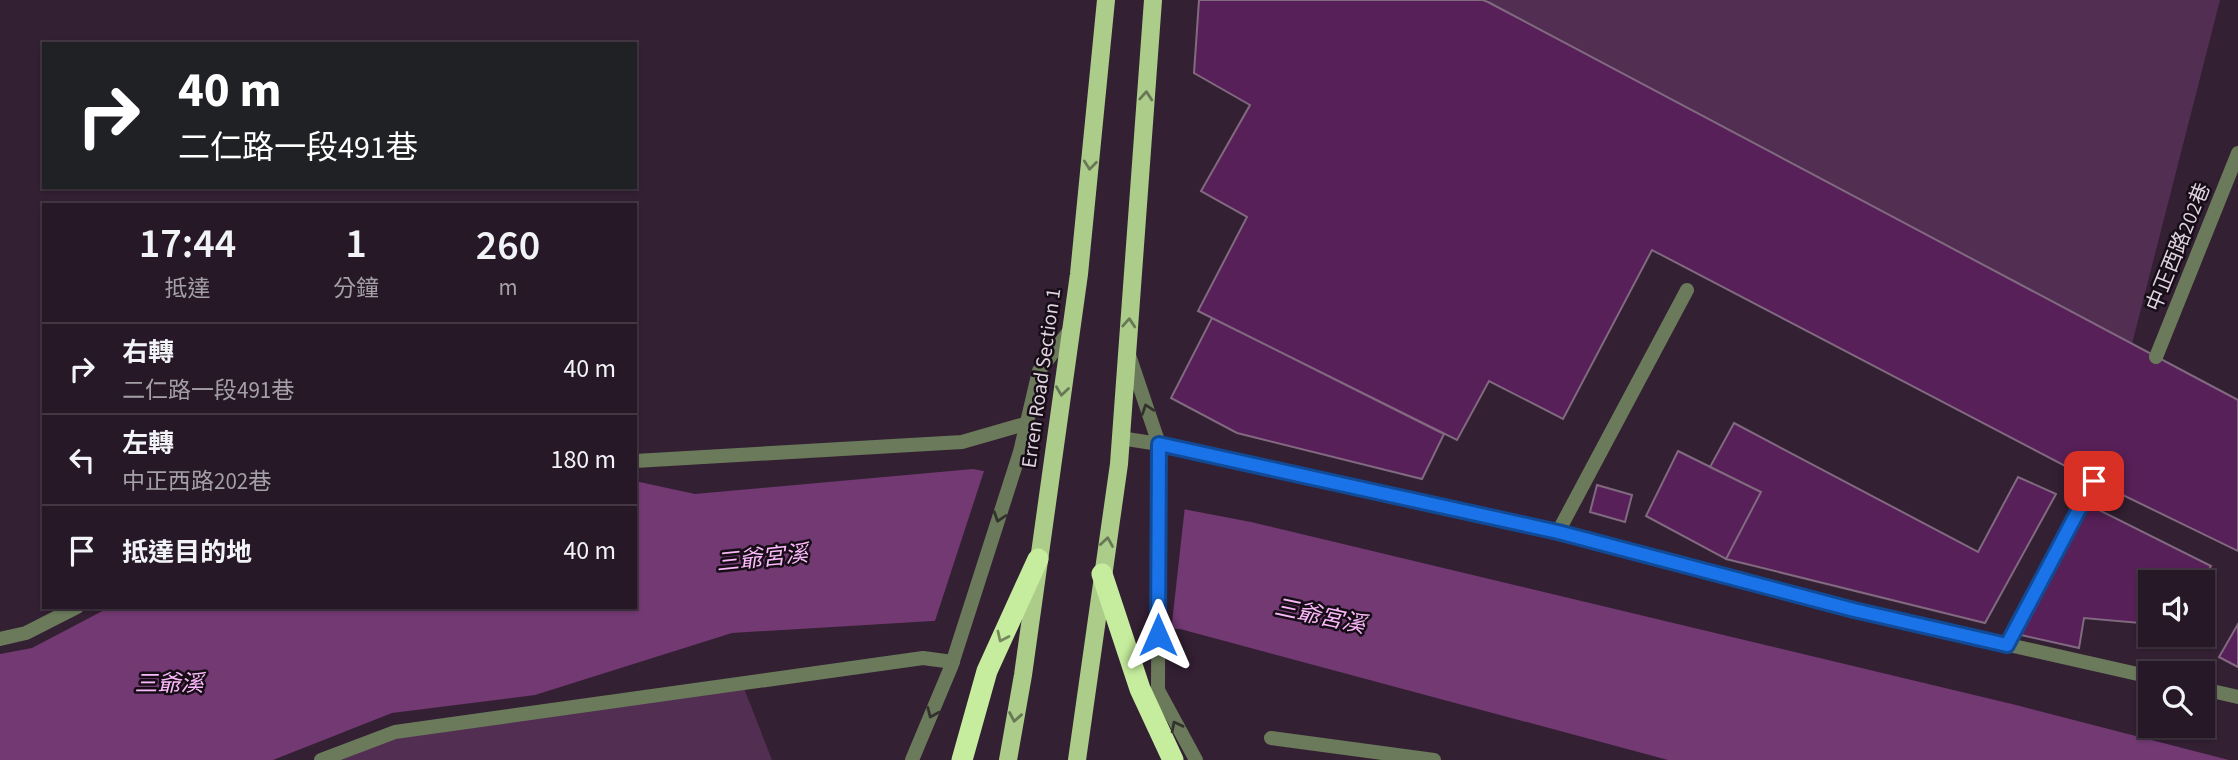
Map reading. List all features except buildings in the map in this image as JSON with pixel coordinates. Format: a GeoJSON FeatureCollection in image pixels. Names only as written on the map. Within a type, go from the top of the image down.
{"type":"FeatureCollection","features":[{"type":"Feature","properties":{"kind":"highway"},"geometry":{"type":"LineString","coordinates":[[962,760],[987,671],[1038,559]]}},
{"type":"Feature","properties":{"kind":"highway"},"geometry":{"type":"LineString","coordinates":[[1102,574],[1149,689],[1173,760]]}},
{"type":"Feature","properties":{"kind":"main road","name":"Erren Road Section 1"},"geometry":{"type":"LineString","coordinates":[[1008,760],[1023,675],[1079,274],[1106,0]]}},
{"type":"Feature","properties":{"kind":"main road"},"geometry":{"type":"LineString","coordinates":[[1077,760],[1119,464],[1153,0]]}},
{"type":"Feature","properties":{"kind":"street","name":"中正西路202巷"},"geometry":{"type":"LineString","coordinates":[[2156,357],[2238,153]]}},
{"type":"Feature","properties":{"kind":"street"},"geometry":{"type":"LineString","coordinates":[[1558,532],[1687,290]]}},
{"type":"Feature","properties":{"kind":"street"},"geometry":{"type":"LineString","coordinates":[[912,760],[952,664],[1020,452],[1039,371],[1070,330]]}},
{"type":"Feature","properties":{"kind":"street"},"geometry":{"type":"LineString","coordinates":[[1127,350],[1159,444],[1149,689],[1196,760]]}},
{"type":"Feature","properties":{"kind":"street"},"geometry":{"type":"LineString","coordinates":[[637,461],[962,442],[1027,423]]}},
{"type":"Feature","properties":{"kind":"street"},"geometry":{"type":"LineString","coordinates":[[1120,438],[1159,444],[1558,532],[1854,610],[2138,674]]}},
{"type":"Feature","properties":{"kind":"street"},"geometry":{"type":"LineString","coordinates":[[2007,645],[2094,481]]}},
{"type":"Feature","properties":{"kind":"street"},"geometry":{"type":"LineString","coordinates":[[0,639],[26,634],[73,609]]}},
{"type":"Feature","properties":{"kind":"street"},"geometry":{"type":"LineString","coordinates":[[321,760],[395,732],[923,658],[952,664]]}},
{"type":"Feature","properties":{"kind":"street"},"geometry":{"type":"LineString","coordinates":[[2215,692],[2238,697]]}},
{"type":"Feature","properties":{"kind":"street"},"geometry":{"type":"LineString","coordinates":[[1271,738],[1434,760]]}},
{"type":"Feature","properties":{"kind":"shaded area"},"geometry":{"type":"Polygon","coordinates":[[[2220,0],[2132,344],[1488,2],[2220,0]]]}},
{"type":"Feature","properties":{"kind":"shaded area"},"geometry":{"type":"Polygon","coordinates":[[[742,683],[772,760],[321,760],[395,732],[742,683]]]}},
{"type":"Feature","properties":{"kind":"water","name":"三爺溪"},"geometry":{"type":"Polygon","coordinates":[[[973,469],[1251,522],[2016,705],[2229,760],[1668,760],[1180,629],[949,620],[732,633],[535,695],[392,713],[273,760],[0,760],[0,654],[32,648],[106,609],[637,609],[637,481],[695,494],[973,469]]]}},
{"type":"Feature","properties":{"kind":"pier"},"geometry":{"type":"Polygon","coordinates":[[[985,468],[1185,506],[1171,632],[934,624],[985,468]]]}},
{"type":"Feature","properties":{"kind":"route"},"geometry":{"type":"LineString","coordinates":[[1158,635],[1159,444],[1558,532],[1854,610],[2007,645],[2094,481]]}},
{"type":"Feature","properties":{"kind":"water label","name":"三爺宮溪"},"geometry":{"type":"Point","coordinates":[762,558]}},
{"type":"Feature","properties":{"kind":"water label","name":"三爺宮溪"},"geometry":{"type":"Point","coordinates":[1320,616]}}]}
